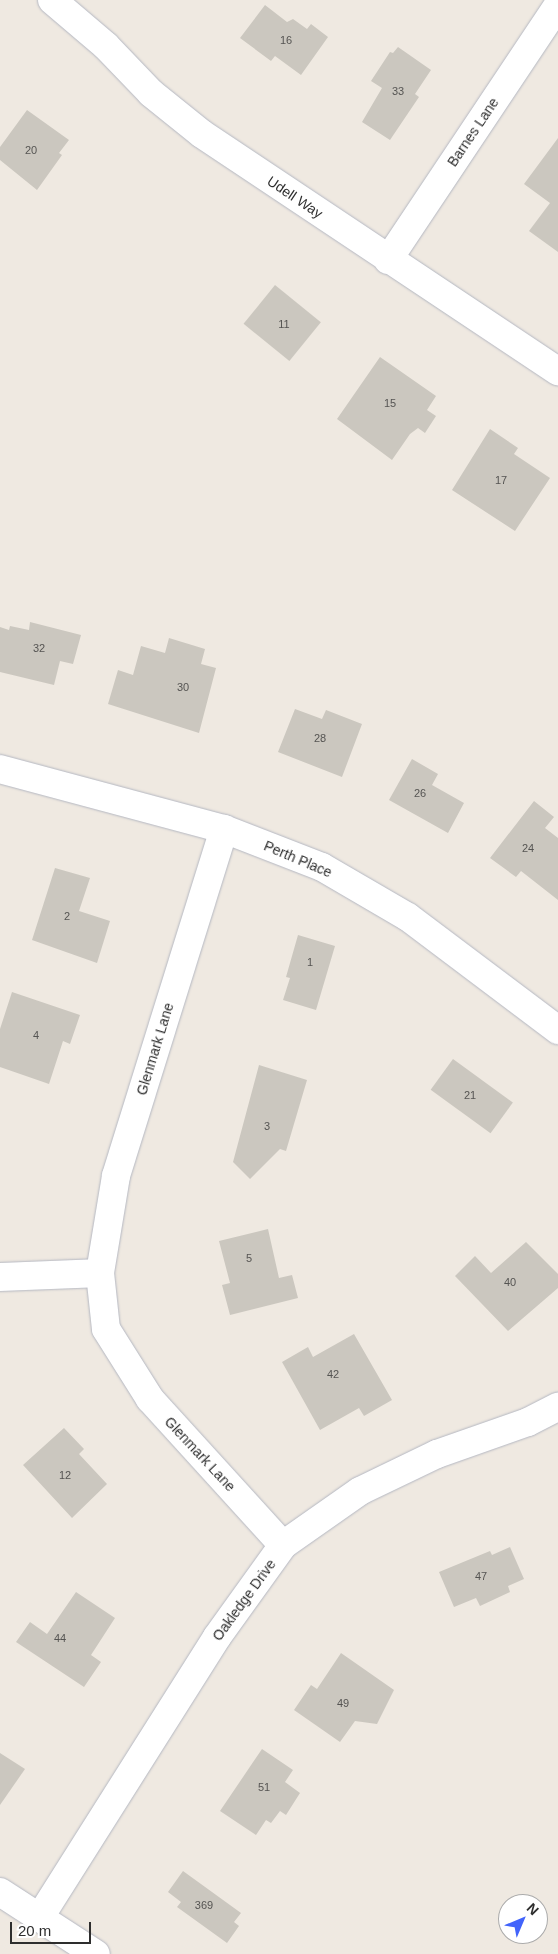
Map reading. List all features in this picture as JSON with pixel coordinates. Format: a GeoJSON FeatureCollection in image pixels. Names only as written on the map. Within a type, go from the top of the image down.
{"type":"FeatureCollection","features":[{"type":"Feature","properties":{"kind":"street","name":"Udell Way"},"geometry":{"type":"LineString","coordinates":[[52,0],[106,46],[151,93],[202,134],[388,260],[558,370]]}},
{"type":"Feature","properties":{"kind":"street","name":"Barnes Lane"},"geometry":{"type":"LineString","coordinates":[[388,260],[558,5]]}},
{"type":"Feature","properties":{"kind":"street","name":"Perth Place"},"geometry":{"type":"LineString","coordinates":[[0,769],[224,829],[322,867],[408,917],[558,1030]]}},
{"type":"Feature","properties":{"kind":"street","name":"Glenmark Lane"},"geometry":{"type":"LineString","coordinates":[[224,829],[116,1176],[100,1273],[106,1329],[150,1400],[284,1545]]}},
{"type":"Feature","properties":{"kind":"street"},"geometry":{"type":"LineString","coordinates":[[0,1277],[100,1273]]}},
{"type":"Feature","properties":{"kind":"street","name":"Oakledge Drive"},"geometry":{"type":"LineString","coordinates":[[40,1917],[217,1636],[284,1545],[360,1491],[437,1454],[528,1422],[558,1407]]}},
{"type":"Feature","properties":{"kind":"street"},"geometry":{"type":"LineString","coordinates":[[0,1892],[96,1954]]}},
{"type":"Feature","properties":{"kind":"building"},"geometry":{"type":"Polygon","coordinates":[[[265,5],[287,22],[293,19],[307,29],[311,24],[328,37],[301,75],[275,56],[271,61],[240,38],[265,5]]]}},
{"type":"Feature","properties":{"kind":"building"},"geometry":{"type":"Polygon","coordinates":[[[398,47],[431,70],[415,94],[419,97],[390,140],[362,122],[382,88],[371,81],[390,52],[393,53],[398,47]]]}},
{"type":"Feature","properties":{"kind":"building"},"geometry":{"type":"Polygon","coordinates":[[[27,110],[69,140],[59,153],[62,155],[37,190],[0,160],[0,147],[27,110]]]}},
{"type":"Feature","properties":{"kind":"building"},"geometry":{"type":"Polygon","coordinates":[[[558,138],[558,252],[529,231],[550,203],[524,184],[558,138]]]}},
{"type":"Feature","properties":{"kind":"building"},"geometry":{"type":"Polygon","coordinates":[[[275,285],[321,322],[289,361],[244,324],[275,285]]]}},
{"type":"Feature","properties":{"kind":"building"},"geometry":{"type":"Polygon","coordinates":[[[380,357],[436,396],[427,410],[436,416],[425,433],[418,428],[410,434],[392,460],[337,419],[380,357]]]}},
{"type":"Feature","properties":{"kind":"building"},"geometry":{"type":"Polygon","coordinates":[[[490,429],[518,448],[514,454],[550,478],[515,531],[452,490],[490,429]]]}},
{"type":"Feature","properties":{"kind":"building"},"geometry":{"type":"Polygon","coordinates":[[[30,622],[81,635],[73,664],[60,661],[54,685],[0,672],[0,627],[9,630],[10,626],[29,630],[30,622]]]}},
{"type":"Feature","properties":{"kind":"building"},"geometry":{"type":"Polygon","coordinates":[[[169,638],[205,649],[201,664],[216,668],[199,733],[108,704],[118,670],[133,675],[141,646],[165,653],[169,638]]]}},
{"type":"Feature","properties":{"kind":"building"},"geometry":{"type":"Polygon","coordinates":[[[295,709],[322,719],[326,710],[362,724],[342,777],[278,752],[295,709]]]}},
{"type":"Feature","properties":{"kind":"building"},"geometry":{"type":"Polygon","coordinates":[[[412,759],[438,774],[432,785],[464,803],[448,833],[389,800],[412,759]]]}},
{"type":"Feature","properties":{"kind":"building"},"geometry":{"type":"Polygon","coordinates":[[[534,801],[554,817],[545,828],[558,838],[558,900],[521,871],[516,877],[490,858],[534,801]]]}},
{"type":"Feature","properties":{"kind":"building"},"geometry":{"type":"Polygon","coordinates":[[[55,868],[90,878],[79,911],[110,921],[97,963],[32,940],[55,868]]]}},
{"type":"Feature","properties":{"kind":"building"},"geometry":{"type":"Polygon","coordinates":[[[298,935],[335,946],[316,1010],[283,1000],[290,978],[286,977],[298,935]]]}},
{"type":"Feature","properties":{"kind":"building"},"geometry":{"type":"Polygon","coordinates":[[[12,992],[80,1015],[70,1044],[63,1041],[49,1084],[0,1067],[0,1029],[12,992]]]}},
{"type":"Feature","properties":{"kind":"building"},"geometry":{"type":"Polygon","coordinates":[[[453,1059],[513,1102],[491,1133],[431,1090],[453,1059]]]}},
{"type":"Feature","properties":{"kind":"building"},"geometry":{"type":"Polygon","coordinates":[[[259,1065],[307,1080],[286,1151],[280,1149],[250,1179],[233,1162],[259,1065]]]}},
{"type":"Feature","properties":{"kind":"building"},"geometry":{"type":"Polygon","coordinates":[[[268,1229],[279,1278],[292,1275],[298,1298],[230,1315],[222,1285],[230,1283],[219,1241],[268,1229]]]}},
{"type":"Feature","properties":{"kind":"building"},"geometry":{"type":"Polygon","coordinates":[[[526,1242],[558,1274],[558,1288],[508,1331],[455,1276],[475,1256],[491,1273],[526,1242]]]}},
{"type":"Feature","properties":{"kind":"building"},"geometry":{"type":"Polygon","coordinates":[[[354,1334],[392,1400],[364,1416],[359,1408],[320,1430],[282,1362],[308,1347],[313,1357],[354,1334]]]}},
{"type":"Feature","properties":{"kind":"building"},"geometry":{"type":"Polygon","coordinates":[[[64,1428],[84,1449],[79,1454],[107,1484],[72,1518],[23,1465],[64,1428]]]}},
{"type":"Feature","properties":{"kind":"building"},"geometry":{"type":"Polygon","coordinates":[[[510,1547],[524,1579],[508,1586],[510,1592],[480,1606],[476,1598],[454,1607],[439,1572],[490,1551],[492,1555],[510,1547]]]}},
{"type":"Feature","properties":{"kind":"building"},"geometry":{"type":"Polygon","coordinates":[[[76,1592],[115,1618],[91,1655],[101,1662],[84,1687],[16,1642],[30,1622],[47,1634],[76,1592]]]}},
{"type":"Feature","properties":{"kind":"building"},"geometry":{"type":"Polygon","coordinates":[[[341,1653],[394,1690],[377,1724],[355,1721],[340,1742],[294,1710],[311,1685],[317,1689],[341,1653]]]}},
{"type":"Feature","properties":{"kind":"building"},"geometry":{"type":"Polygon","coordinates":[[[262,1749],[293,1770],[285,1782],[300,1793],[286,1815],[280,1811],[271,1823],[266,1820],[256,1835],[220,1811],[262,1749]]]}},
{"type":"Feature","properties":{"kind":"building"},"geometry":{"type":"Polygon","coordinates":[[[0,1753],[25,1769],[0,1805],[0,1753]]]}},
{"type":"Feature","properties":{"kind":"building"},"geometry":{"type":"Polygon","coordinates":[[[183,1871],[241,1913],[234,1922],[239,1926],[227,1943],[177,1907],[181,1902],[168,1892],[183,1871]]]}}]}
